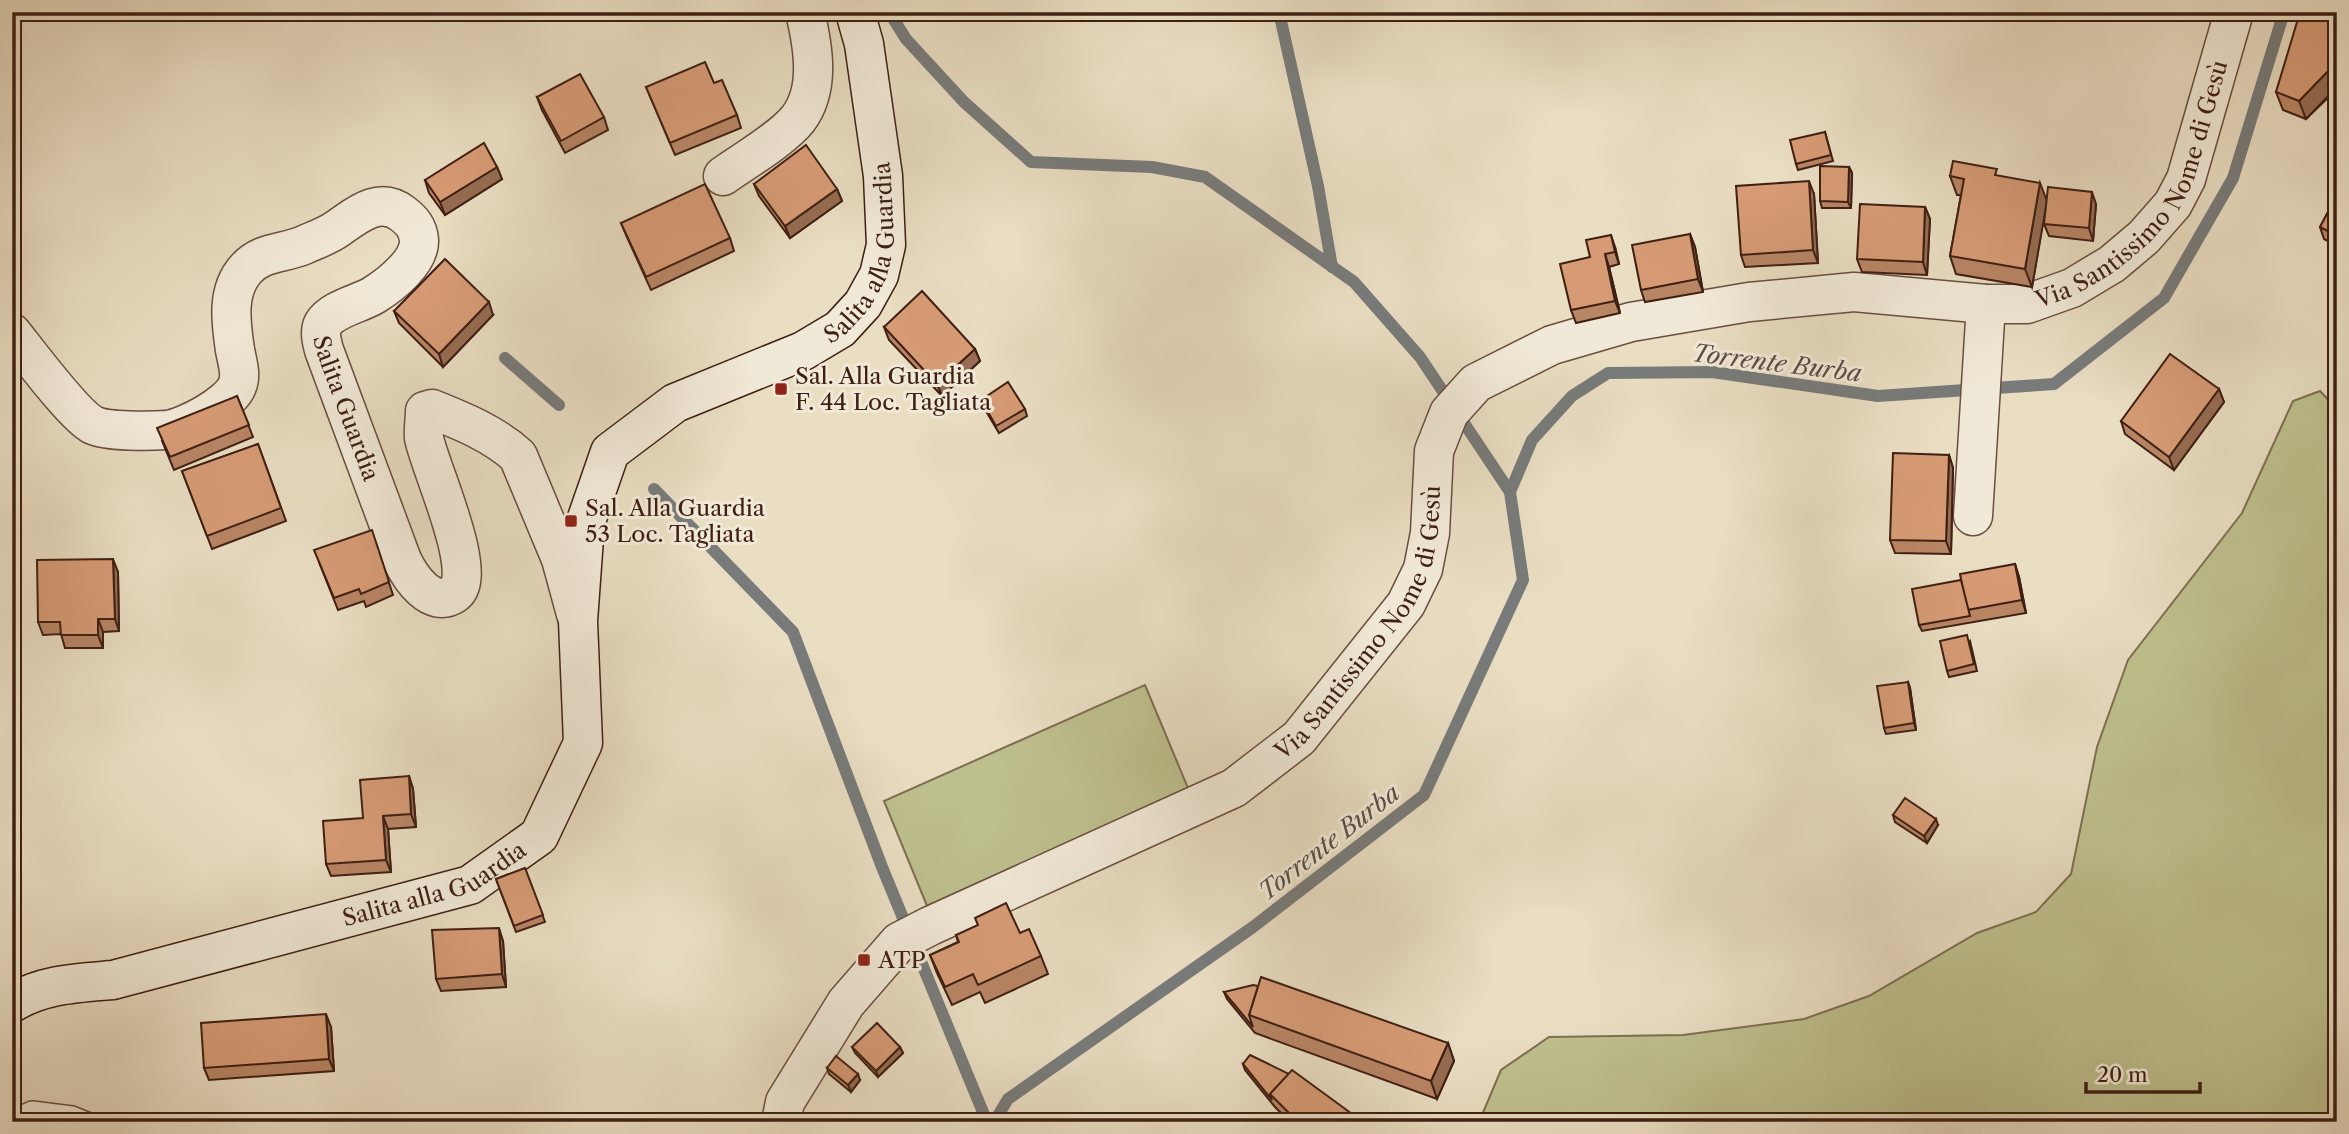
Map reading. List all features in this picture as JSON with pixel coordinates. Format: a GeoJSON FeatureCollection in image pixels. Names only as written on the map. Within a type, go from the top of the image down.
{"type":"FeatureCollection","features":[{"type":"Feature","properties":{"kind":"street"},"geometry":{"type":"LineString","coordinates":[[723,176],[797,119],[807,102],[813,79],[813,59],[805,12]]}},
{"type":"Feature","properties":{"kind":"street","name":"Salita alla Guardia"},"geometry":{"type":"LineString","coordinates":[[12,1003],[25,995],[58,985],[113,980],[470,885],[539,836],[583,743],[578,621],[584,524],[610,452],[675,403],[803,351],[840,329],[863,304],[879,275],[886,245],[883,176],[864,44],[855,12]]}},
{"type":"Feature","properties":{"kind":"street","name":"Via Santissimo Nome di Gesù"},"geometry":{"type":"LineString","coordinates":[[781,1122],[785,1102],[846,1003],[899,942],[1234,788],[1299,738],[1406,604],[1423,569],[1430,533],[1434,451],[1449,413],[1476,383],[1552,345],[1630,322],[1749,302],[1854,292],[1986,304],[2027,304],[2073,288],[2112,264],[2144,237],[2173,204],[2186,179],[2234,12]]}},
{"type":"Feature","properties":{"kind":"street","name":"Salita Guardia"},"geometry":{"type":"LineString","coordinates":[[12,333],[77,411],[93,425],[169,430],[226,402],[237,386],[239,368],[231,303],[234,287],[254,261],[267,254],[300,247],[335,230],[361,210],[379,206],[398,210],[414,222],[419,241],[416,255],[401,274],[373,296],[328,318],[322,326],[321,336],[402,560],[420,588],[433,596],[445,597],[455,593],[460,586],[462,560],[424,438],[425,411],[432,410],[483,432],[505,444],[518,456],[561,559],[578,621]]}},
{"type":"Feature","properties":{"kind":"street","name":"Via Santissimo Nome di Gesù"},"geometry":{"type":"LineString","coordinates":[[1973,516],[1986,304]]}},
{"type":"Feature","properties":{"kind":"lane"},"geometry":{"type":"LineString","coordinates":[[12,1120],[32,1111],[72,1116],[88,1122]]}},
{"type":"Feature","properties":{"kind":"green space"},"geometry":{"type":"Polygon","coordinates":[[[2320,391],[2337,409],[2337,1122],[1479,1122],[1501,1070],[1549,1037],[1683,1035],[1804,1019],[1869,996],[1977,933],[2036,912],[2071,874],[2097,747],[2128,660],[2242,513],[2293,401],[2320,391]]]}},
{"type":"Feature","properties":{"kind":"green space"},"geometry":{"type":"Polygon","coordinates":[[[1145,685],[1188,788],[927,906],[884,801],[1145,685]]]}},
{"type":"Feature","properties":{"kind":"building"},"geometry":{"type":"Polygon","coordinates":[[[2300,12],[2337,12],[2337,75],[2329,70],[2299,101],[2276,92],[2300,12]]]}},
{"type":"Feature","properties":{"kind":"building"},"geometry":{"type":"Polygon","coordinates":[[[705,62],[714,83],[722,80],[737,115],[670,143],[646,87],[705,62]]]}},
{"type":"Feature","properties":{"kind":"building"},"geometry":{"type":"Polygon","coordinates":[[[580,74],[604,117],[561,141],[537,97],[580,74]]]}},
{"type":"Feature","properties":{"kind":"building"},"geometry":{"type":"Polygon","coordinates":[[[1825,132],[1831,155],[1796,164],[1790,140],[1825,132]]]}},
{"type":"Feature","properties":{"kind":"building"},"geometry":{"type":"Polygon","coordinates":[[[484,143],[497,167],[440,202],[425,180],[484,143]]]}},
{"type":"Feature","properties":{"kind":"building"},"geometry":{"type":"Polygon","coordinates":[[[806,145],[837,189],[785,226],[754,184],[806,145]]]}},
{"type":"Feature","properties":{"kind":"building"},"geometry":{"type":"Polygon","coordinates":[[[1953,161],[1997,169],[1995,175],[2040,183],[2025,269],[1950,256],[1964,179],[1950,176],[1953,161]]]}},
{"type":"Feature","properties":{"kind":"building"},"geometry":{"type":"Polygon","coordinates":[[[1820,166],[1849,167],[1848,202],[1820,201],[1820,166]]]}},
{"type":"Feature","properties":{"kind":"building"},"geometry":{"type":"Polygon","coordinates":[[[1809,181],[1813,250],[1741,255],[1736,186],[1809,181]]]}},
{"type":"Feature","properties":{"kind":"building"},"geometry":{"type":"Polygon","coordinates":[[[705,184],[730,238],[646,277],[621,223],[705,184]]]}},
{"type":"Feature","properties":{"kind":"building"},"geometry":{"type":"Polygon","coordinates":[[[2048,187],[2092,192],[2089,228],[2044,224],[2048,187]]]}},
{"type":"Feature","properties":{"kind":"building"},"geometry":{"type":"Polygon","coordinates":[[[2337,195],[2337,236],[2320,227],[2337,195]]]}},
{"type":"Feature","properties":{"kind":"building"},"geometry":{"type":"Polygon","coordinates":[[[1860,204],[1925,207],[1923,262],[1857,259],[1860,204]]]}},
{"type":"Feature","properties":{"kind":"building"},"geometry":{"type":"Polygon","coordinates":[[[1690,234],[1698,279],[1641,290],[1632,245],[1690,234]]]}},
{"type":"Feature","properties":{"kind":"building"},"geometry":{"type":"Polygon","coordinates":[[[1611,235],[1615,252],[1605,254],[1615,301],[1571,310],[1560,264],[1590,257],[1586,240],[1611,235]]]}},
{"type":"Feature","properties":{"kind":"building"},"geometry":{"type":"Polygon","coordinates":[[[445,259],[489,302],[439,354],[394,311],[445,259]]]}},
{"type":"Feature","properties":{"kind":"building"},"geometry":{"type":"Polygon","coordinates":[[[922,291],[975,349],[937,384],[884,327],[922,291]]]}},
{"type":"Feature","properties":{"kind":"building"},"geometry":{"type":"Polygon","coordinates":[[[2170,354],[2219,389],[2169,457],[2121,421],[2170,354]]]}},
{"type":"Feature","properties":{"kind":"building"},"geometry":{"type":"Polygon","coordinates":[[[1008,382],[1025,409],[996,426],[981,400],[1008,382]]]}},
{"type":"Feature","properties":{"kind":"building"},"geometry":{"type":"Polygon","coordinates":[[[237,396],[249,425],[170,457],[157,428],[237,396]]]}},
{"type":"Feature","properties":{"kind":"building"},"geometry":{"type":"Polygon","coordinates":[[[258,444],[281,508],[207,536],[182,471],[258,444]]]}},
{"type":"Feature","properties":{"kind":"building"},"geometry":{"type":"Polygon","coordinates":[[[1893,453],[1949,455],[1946,541],[1890,540],[1893,453]]]}},
{"type":"Feature","properties":{"kind":"building"},"geometry":{"type":"Polygon","coordinates":[[[372,530],[389,582],[361,594],[359,589],[334,598],[314,550],[372,530]]]}},
{"type":"Feature","properties":{"kind":"building"},"geometry":{"type":"Polygon","coordinates":[[[113,559],[115,619],[98,619],[98,635],[61,635],[60,622],[38,622],[37,560],[113,559]]]}},
{"type":"Feature","properties":{"kind":"building"},"geometry":{"type":"Polygon","coordinates":[[[2015,564],[2022,600],[1967,610],[1960,574],[2015,564]]]}},
{"type":"Feature","properties":{"kind":"building"},"geometry":{"type":"Polygon","coordinates":[[[1961,580],[1970,616],[1919,625],[1912,589],[1961,580]]]}},
{"type":"Feature","properties":{"kind":"building"},"geometry":{"type":"Polygon","coordinates":[[[1967,635],[1974,664],[1947,671],[1940,641],[1967,635]]]}},
{"type":"Feature","properties":{"kind":"building"},"geometry":{"type":"Polygon","coordinates":[[[1908,682],[1914,723],[1884,728],[1877,686],[1908,682]]]}},
{"type":"Feature","properties":{"kind":"building"},"geometry":{"type":"Polygon","coordinates":[[[409,776],[411,814],[383,816],[386,860],[326,864],[323,821],[363,818],[360,780],[409,776]]]}},
{"type":"Feature","properties":{"kind":"building"},"geometry":{"type":"Polygon","coordinates":[[[1905,798],[1936,819],[1924,836],[1893,815],[1905,798]]]}},
{"type":"Feature","properties":{"kind":"building"},"geometry":{"type":"Polygon","coordinates":[[[525,868],[543,915],[514,926],[496,879],[525,868]]]}},
{"type":"Feature","properties":{"kind":"building"},"geometry":{"type":"Polygon","coordinates":[[[1006,903],[1020,933],[1029,929],[1041,956],[978,985],[973,974],[945,987],[930,955],[959,942],[956,935],[978,925],[975,918],[1006,903]]]}},
{"type":"Feature","properties":{"kind":"building"},"geometry":{"type":"Polygon","coordinates":[[[499,928],[502,974],[436,979],[432,930],[499,928]]]}},
{"type":"Feature","properties":{"kind":"building"},"geometry":{"type":"Polygon","coordinates":[[[1261,977],[1448,1043],[1431,1081],[1249,1015],[1261,977]]]}},
{"type":"Feature","properties":{"kind":"building"},"geometry":{"type":"Polygon","coordinates":[[[1258,986],[1249,1015],[1253,1027],[1224,992],[1258,986]]]}},
{"type":"Feature","properties":{"kind":"building"},"geometry":{"type":"Polygon","coordinates":[[[326,1014],[329,1059],[204,1068],[201,1023],[326,1014]]]}},
{"type":"Feature","properties":{"kind":"building"},"geometry":{"type":"Polygon","coordinates":[[[877,1023],[900,1047],[876,1071],[852,1047],[877,1023]]]}},
{"type":"Feature","properties":{"kind":"building"},"geometry":{"type":"Polygon","coordinates":[[[1250,1055],[1289,1074],[1270,1094],[1272,1100],[1243,1064],[1250,1055]]]}},
{"type":"Feature","properties":{"kind":"building"},"geometry":{"type":"Polygon","coordinates":[[[836,1056],[858,1074],[848,1085],[827,1068],[836,1056]]]}},
{"type":"Feature","properties":{"kind":"building"},"geometry":{"type":"Polygon","coordinates":[[[1292,1070],[1363,1122],[1298,1122],[1270,1094],[1292,1070]]]}},
{"type":"Feature","properties":{"kind":"waterway"},"geometry":{"type":"LineString","coordinates":[[889,12],[906,39],[964,102],[1031,162],[1152,167],[1205,177],[1354,282],[1420,357],[1510,492]]}},
{"type":"Feature","properties":{"kind":"waterway"},"geometry":{"type":"LineString","coordinates":[[1279,12],[1318,186],[1332,267]]}},
{"type":"Feature","properties":{"kind":"waterway","name":"Torrente Burba"},"geometry":{"type":"LineString","coordinates":[[994,1122],[1008,1099],[1253,927],[1424,795],[1523,580],[1510,492],[1532,440],[1572,396],[1608,373],[1712,372],[1878,396],[2054,384],[2164,298],[2233,178],[2284,12]]}},
{"type":"Feature","properties":{"kind":"waterway"},"geometry":{"type":"LineString","coordinates":[[505,358],[559,405]]}},
{"type":"Feature","properties":{"kind":"waterway"},"geometry":{"type":"LineString","coordinates":[[654,489],[793,632],[882,867],[987,1122]]}},
{"type":"Feature","properties":{"kind":"place","name":"Sal. Alla Guardia F. 44 Loc. Tagliata"},"geometry":{"type":"Point","coordinates":[781,389]}},
{"type":"Feature","properties":{"kind":"place","name":"Sal. Alla Guardia 53 Loc. Tagliata"},"geometry":{"type":"Point","coordinates":[571,521]}},
{"type":"Feature","properties":{"kind":"place","name":"ATP"},"geometry":{"type":"Point","coordinates":[864,960]}}]}
